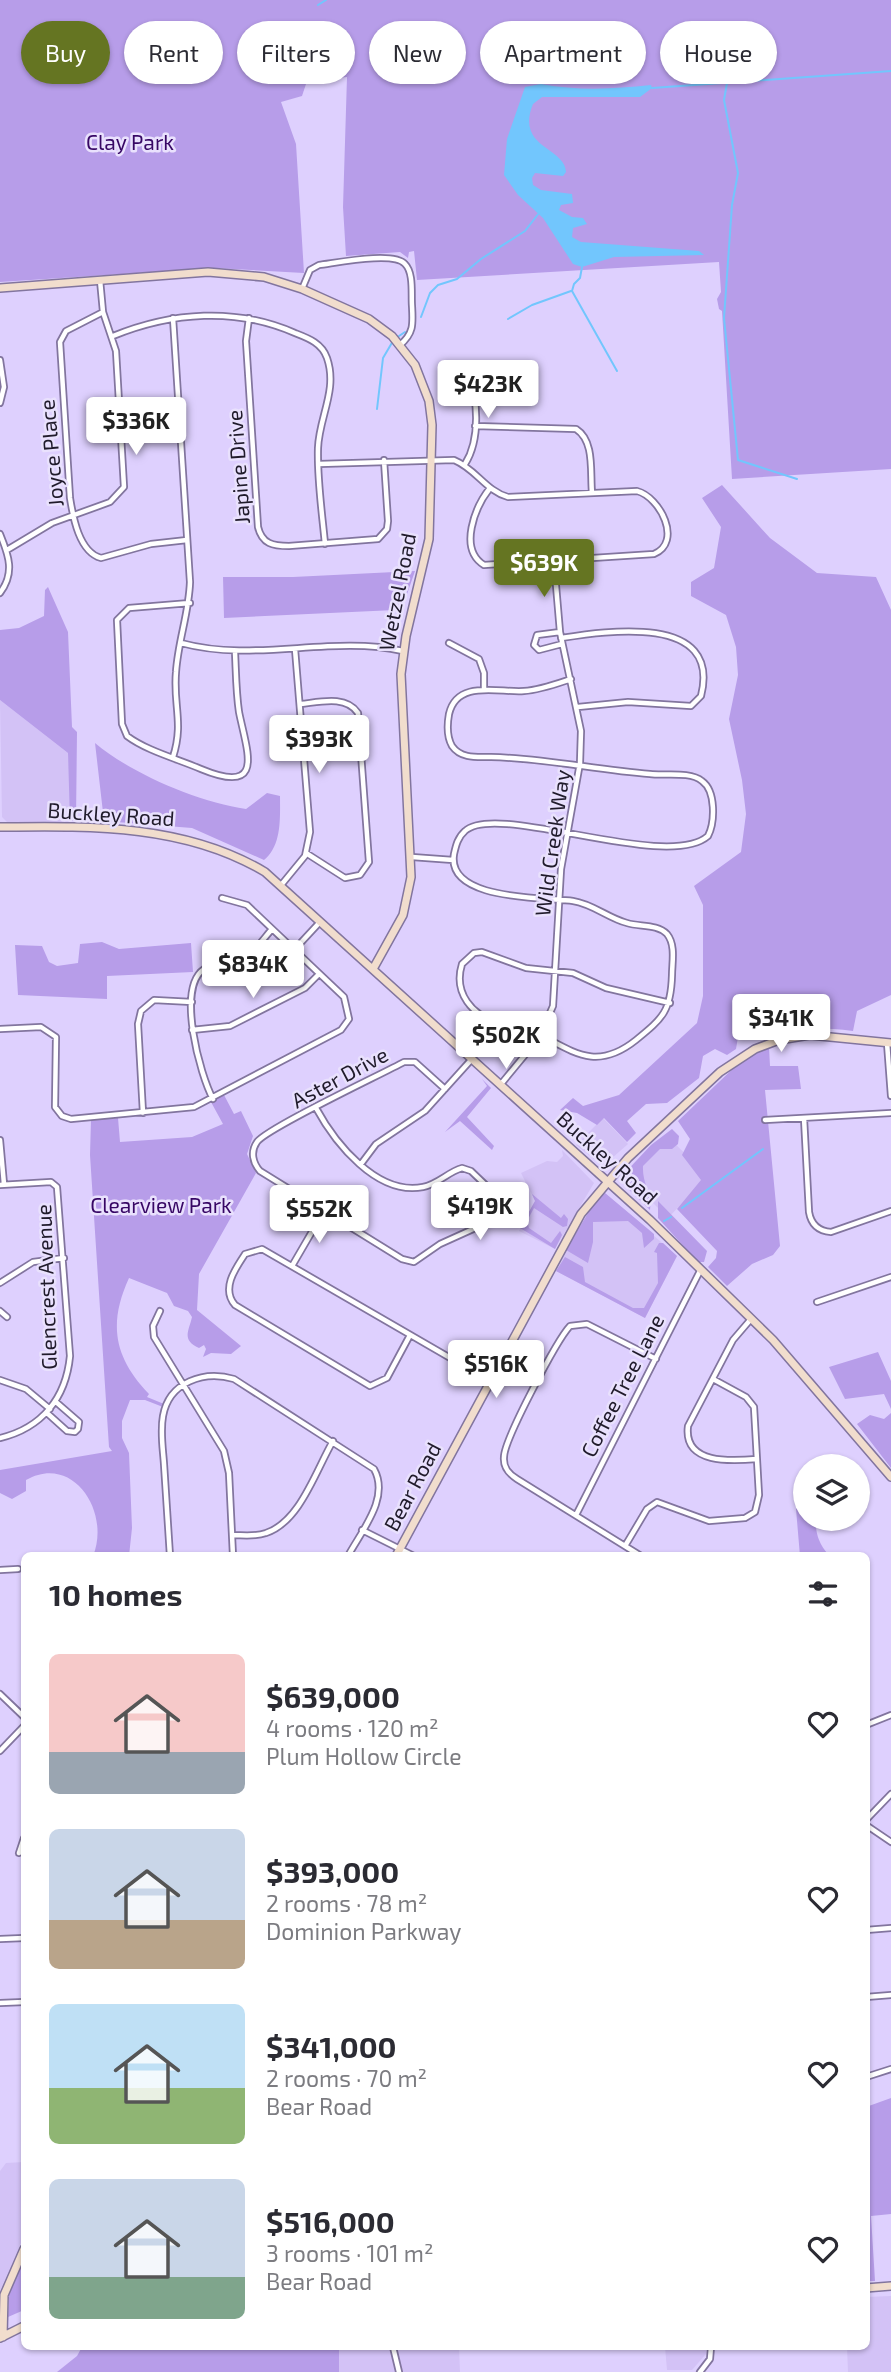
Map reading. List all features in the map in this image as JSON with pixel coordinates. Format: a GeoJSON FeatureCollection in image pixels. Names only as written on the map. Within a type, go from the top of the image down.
{"type":"FeatureCollection","features":[{"type":"Feature","properties":{"kind":"street"},"geometry":{"type":"LineString","coordinates":[[302,289],[310,270],[319,265],[387,258],[399,260],[407,267],[410,277],[413,323],[409,337],[400,345]]}},
{"type":"Feature","properties":{"kind":"street","name":"Wetzel Road"},"geometry":{"type":"LineString","coordinates":[[0,288],[226,273],[264,277],[302,289],[369,319],[400,345],[415,365],[429,401],[431,459],[426,557],[403,651],[402,695],[412,857],[409,893],[403,915],[373,969]]}},
{"type":"Feature","properties":{"kind":"street"},"geometry":{"type":"LineString","coordinates":[[7,550],[73,514],[110,502],[122,493],[124,487],[113,335],[103,312],[100,280]]}},
{"type":"Feature","properties":{"kind":"street","name":"Joyce Place"},"geometry":{"type":"LineString","coordinates":[[103,312],[66,331],[60,342],[73,514],[86,546],[101,558],[151,544],[187,540]]}},
{"type":"Feature","properties":{"kind":"street"},"geometry":{"type":"LineString","coordinates":[[113,335],[141,324],[214,315],[249,317],[273,323],[311,340],[327,356],[330,395],[320,435],[319,464],[325,544]]}},
{"type":"Feature","properties":{"kind":"street","name":"Japine Drive"},"geometry":{"type":"LineString","coordinates":[[249,317],[248,375],[260,534],[275,546],[372,541],[383,535],[388,521],[384,460]]}},
{"type":"Feature","properties":{"kind":"street"},"geometry":{"type":"LineString","coordinates":[[173,318],[190,603],[175,681],[180,726],[173,757]]}},
{"type":"Feature","properties":{"kind":"street"},"geometry":{"type":"LineString","coordinates":[[0,360],[3,396],[0,403]]}},
{"type":"Feature","properties":{"kind":"street"},"geometry":{"type":"LineString","coordinates":[[465,464],[474,445],[470,369]]}},
{"type":"Feature","properties":{"kind":"street"},"geometry":{"type":"LineString","coordinates":[[475,426],[576,429],[583,433],[589,445],[592,493]]}},
{"type":"Feature","properties":{"kind":"street"},"geometry":{"type":"LineString","coordinates":[[319,464],[454,460],[465,464],[489,488],[508,497],[625,490],[648,495],[667,527],[666,546],[654,554],[489,566],[477,560],[472,549],[474,511],[489,488]]}},
{"type":"Feature","properties":{"kind":"street"},"geometry":{"type":"LineString","coordinates":[[0,537],[7,550],[10,574],[0,593]]}},
{"type":"Feature","properties":{"kind":"street","name":"Wild Creek Way"},"geometry":{"type":"LineString","coordinates":[[500,1085],[541,1035],[552,1006],[559,900],[580,764],[578,707],[561,638],[554,562]]}},
{"type":"Feature","properties":{"kind":"street"},"geometry":{"type":"LineString","coordinates":[[190,603],[129,608],[117,620],[124,731],[130,738],[225,779],[238,777],[247,768],[248,754],[236,689],[235,652]]}},
{"type":"Feature","properties":{"kind":"street"},"geometry":{"type":"LineString","coordinates":[[561,638],[539,650],[534,645],[537,635],[561,638],[620,630],[657,632],[685,644],[693,651],[702,667],[701,696],[691,706],[628,702],[578,707]]}},
{"type":"Feature","properties":{"kind":"street"},"geometry":{"type":"LineString","coordinates":[[181,643],[235,652],[357,646],[403,651]]}},
{"type":"Feature","properties":{"kind":"street"},"geometry":{"type":"LineString","coordinates":[[449,643],[479,659],[484,673],[484,689]]}},
{"type":"Feature","properties":{"kind":"street"},"geometry":{"type":"LineString","coordinates":[[282,884],[306,853],[310,832],[295,649]]}},
{"type":"Feature","properties":{"kind":"street"},"geometry":{"type":"LineString","coordinates":[[571,679],[522,691],[484,689],[467,693],[450,709],[448,729],[455,750],[467,756],[530,758],[701,779],[711,793],[711,830],[702,841],[693,844],[661,845],[478,824],[470,827],[458,838],[453,860],[457,875],[466,883],[507,895],[585,904],[611,918],[657,928],[668,936],[672,949],[670,1003],[662,1018],[634,1042],[611,1055],[576,1054],[521,1026],[489,1020],[462,996],[460,971],[466,958],[482,952],[526,968],[573,973],[606,988],[670,1003]]}},
{"type":"Feature","properties":{"kind":"street"},"geometry":{"type":"LineString","coordinates":[[301,704],[342,701],[354,706],[358,713],[369,862],[360,875],[345,878],[306,853]]}},
{"type":"Feature","properties":{"kind":"street","name":"Buckley Road"},"geometry":{"type":"LineString","coordinates":[[0,827],[94,829],[176,835],[220,848],[282,884],[471,1060],[607,1181],[751,1319],[795,1364],[891,1477]]}},
{"type":"Feature","properties":{"kind":"street"},"geometry":{"type":"LineString","coordinates":[[412,857],[453,860]]}},
{"type":"Feature","properties":{"kind":"street"},"geometry":{"type":"LineString","coordinates":[[0,1029],[41,1027],[55,1037],[58,1044],[53,1098],[62,1116],[78,1119],[194,1107],[331,1036],[347,1024],[348,1004],[319,974],[242,902],[222,898]]}},
{"type":"Feature","properties":{"kind":"street"},"geometry":{"type":"LineString","coordinates":[[294,950],[322,920]]}},
{"type":"Feature","properties":{"kind":"street"},"geometry":{"type":"LineString","coordinates":[[213,1099],[204,1081],[192,1030],[193,987],[200,972],[212,965],[246,956],[272,929]]}},
{"type":"Feature","properties":{"kind":"street"},"geometry":{"type":"LineString","coordinates":[[192,1030],[230,1026],[306,988],[319,974]]}},
{"type":"Feature","properties":{"kind":"street"},"geometry":{"type":"LineString","coordinates":[[143,1113],[138,1024],[141,1011],[154,1000],[192,1002]]}},
{"type":"Feature","properties":{"kind":"street","name":"Bear Road"},"geometry":{"type":"LineString","coordinates":[[398,1552],[579,1219],[628,1157],[720,1072],[755,1049],[779,1040],[810,1035],[889,1042]]}},
{"type":"Feature","properties":{"kind":"street"},"geometry":{"type":"LineString","coordinates":[[889,1042],[891,1096]]}},
{"type":"Feature","properties":{"kind":"street"},"geometry":{"type":"LineString","coordinates":[[361,1164],[376,1144],[419,1115],[471,1060]]}},
{"type":"Feature","properties":{"kind":"street","name":"Aster Drive"},"geometry":{"type":"LineString","coordinates":[[324,1211],[260,1171],[254,1164],[253,1152],[260,1139],[410,1061],[444,1090]]}},
{"type":"Feature","properties":{"kind":"street"},"geometry":{"type":"LineString","coordinates":[[292,1266],[324,1211],[402,1259],[414,1262],[440,1244],[482,1225],[496,1210],[495,1194],[469,1170],[456,1170],[436,1182],[414,1188],[394,1185],[361,1164],[336,1142],[317,1108]]}},
{"type":"Feature","properties":{"kind":"street"},"geometry":{"type":"LineString","coordinates":[[765,1120],[891,1113]]}},
{"type":"Feature","properties":{"kind":"street"},"geometry":{"type":"LineString","coordinates":[[804,1118],[809,1212],[813,1223],[824,1231],[831,1232],[891,1211]]}},
{"type":"Feature","properties":{"kind":"street"},"geometry":{"type":"LineString","coordinates":[[0,1140],[2,1184]]}},
{"type":"Feature","properties":{"kind":"street","name":"Glencrest Avenue"},"geometry":{"type":"LineString","coordinates":[[0,1438],[28,1428],[49,1411],[66,1382],[70,1356],[60,1193],[51,1182],[2,1184]]}},
{"type":"Feature","properties":{"kind":"street"},"geometry":{"type":"LineString","coordinates":[[408,1337],[387,1378],[370,1386],[230,1300],[229,1283],[249,1251],[262,1249],[408,1337],[490,1381]]}},
{"type":"Feature","properties":{"kind":"street"},"geometry":{"type":"LineString","coordinates":[[0,1283],[33,1262],[64,1258]]}},
{"type":"Feature","properties":{"kind":"street","name":"Coffee Tree Lane"},"geometry":{"type":"LineString","coordinates":[[576,1515],[700,1271]]}},
{"type":"Feature","properties":{"kind":"street"},"geometry":{"type":"LineString","coordinates":[[817,1302],[891,1277]]}},
{"type":"Feature","properties":{"kind":"street"},"geometry":{"type":"LineString","coordinates":[[0,1311],[7,1317]]}},
{"type":"Feature","properties":{"kind":"street"},"geometry":{"type":"LineString","coordinates":[[160,1311],[153,1326],[154,1337],[219,1441],[228,1462],[233,1552]]}},
{"type":"Feature","properties":{"kind":"street"},"geometry":{"type":"LineString","coordinates":[[751,1319],[733,1340],[688,1426],[690,1445],[712,1460],[757,1459]]}},
{"type":"Feature","properties":{"kind":"street"},"geometry":{"type":"LineString","coordinates":[[635,1552],[517,1479],[504,1465],[505,1451],[563,1335],[574,1324],[587,1324],[656,1359]]}},
{"type":"Feature","properties":{"kind":"street"},"geometry":{"type":"LineString","coordinates":[[170,1552],[162,1427],[167,1404],[183,1385],[205,1376],[234,1379],[367,1463],[379,1477],[379,1499],[350,1552]]}},
{"type":"Feature","properties":{"kind":"street"},"geometry":{"type":"LineString","coordinates":[[625,1546],[647,1509],[657,1502],[709,1521],[752,1516],[758,1506],[755,1417],[751,1402],[713,1379]]}},
{"type":"Feature","properties":{"kind":"street"},"geometry":{"type":"LineString","coordinates":[[0,1380],[26,1389],[49,1411],[54,1420],[71,1433],[79,1427],[79,1422],[56,1402]]}},
{"type":"Feature","properties":{"kind":"street"},"geometry":{"type":"LineString","coordinates":[[232,1535],[259,1535],[283,1524],[297,1506],[333,1441]]}},
{"type":"Feature","properties":{"kind":"street"},"geometry":{"type":"LineString","coordinates":[[362,1530],[398,1552]]}},
{"type":"Feature","properties":{"kind":"street"},"geometry":{"type":"LineString","coordinates":[[0,1570],[18,1569]]}},
{"type":"Feature","properties":{"kind":"street"},"geometry":{"type":"LineString","coordinates":[[0,1694],[21,1714]]}},
{"type":"Feature","properties":{"kind":"street"},"geometry":{"type":"LineString","coordinates":[[870,1723],[891,1715]]}},
{"type":"Feature","properties":{"kind":"street"},"geometry":{"type":"LineString","coordinates":[[0,1751],[6,1748],[21,1730]]}},
{"type":"Feature","properties":{"kind":"street"},"geometry":{"type":"LineString","coordinates":[[870,1816],[891,1794]]}},
{"type":"Feature","properties":{"kind":"street"},"geometry":{"type":"LineString","coordinates":[[870,1828],[891,1842]]}},
{"type":"Feature","properties":{"kind":"street"},"geometry":{"type":"LineString","coordinates":[[19,1853],[21,1847]]}},
{"type":"Feature","properties":{"kind":"street"},"geometry":{"type":"LineString","coordinates":[[870,1930],[891,1928]]}},
{"type":"Feature","properties":{"kind":"street"},"geometry":{"type":"LineString","coordinates":[[0,1939],[21,1938]]}},
{"type":"Feature","properties":{"kind":"street"},"geometry":{"type":"LineString","coordinates":[[870,1997],[891,1995]]}},
{"type":"Feature","properties":{"kind":"street"},"geometry":{"type":"LineString","coordinates":[[0,2003],[21,2002]]}},
{"type":"Feature","properties":{"kind":"street"},"geometry":{"type":"LineString","coordinates":[[870,2076],[891,2069]]}},
{"type":"Feature","properties":{"kind":"street"},"geometry":{"type":"LineString","coordinates":[[1,2338],[4,2295],[21,2256]]}},
{"type":"Feature","properties":{"kind":"street"},"geometry":{"type":"LineString","coordinates":[[870,2288],[891,2286]]}},
{"type":"Feature","properties":{"kind":"street"},"geometry":{"type":"LineString","coordinates":[[1,2338],[21,2328]]}},
{"type":"Feature","properties":{"kind":"street"},"geometry":{"type":"LineString","coordinates":[[394,2350],[399,2372]]}},
{"type":"Feature","properties":{"kind":"street"},"geometry":{"type":"LineString","coordinates":[[700,2372],[710,2359],[711,2350]]}},
{"type":"Feature","properties":{"kind":"shaded area"},"geometry":{"type":"Polygon","coordinates":[[[0,700],[68,753],[72,803],[69,823],[7,822],[2,817],[0,700]]]}},
{"type":"Feature","properties":{"kind":"shaded area"},"geometry":{"type":"Polygon","coordinates":[[[603,1118],[628,1144],[603,1166],[576,1145],[603,1118]]]}},
{"type":"Feature","properties":{"kind":"shaded area"},"geometry":{"type":"Polygon","coordinates":[[[668,1137],[708,1176],[668,1218],[641,1191],[637,1167],[668,1137]]]}},
{"type":"Feature","properties":{"kind":"shaded area"},"geometry":{"type":"Polygon","coordinates":[[[562,1150],[594,1183],[555,1249],[519,1231],[535,1201],[521,1173],[547,1161],[557,1162],[563,1156],[562,1150]]]}},
{"type":"Feature","properties":{"kind":"shaded area"},"geometry":{"type":"Polygon","coordinates":[[[605,1193],[677,1256],[645,1318],[556,1271],[581,1224],[605,1193]]]}},
{"type":"Feature","properties":{"kind":"shaded area"},"geometry":{"type":"Polygon","coordinates":[[[21,2162],[21,2243],[0,2291],[0,2171],[6,2163],[21,2162]]]}},
{"type":"Feature","properties":{"kind":"shaded area"},"geometry":{"type":"Polygon","coordinates":[[[891,2296],[891,2372],[848,2372],[847,2350],[870,2350],[870,2297],[891,2296]]]}},
{"type":"Feature","properties":{"kind":"shaded area"},"geometry":{"type":"Polygon","coordinates":[[[339,2350],[459,2350],[460,2372],[339,2372],[339,2350]]]}},
{"type":"Feature","properties":{"kind":"shaded area"},"geometry":{"type":"Polygon","coordinates":[[[665,2350],[706,2350],[706,2354],[692,2370],[667,2370],[665,2350]]]}},
{"type":"Feature","properties":{"kind":"green space","name":"Clay Park"},"geometry":{"type":"Polygon","coordinates":[[[0,0],[891,0],[891,469],[732,479],[722,311],[717,299],[721,292],[719,262],[417,280],[414,251],[409,252],[408,258],[400,252],[346,256],[343,207],[347,84],[355,84],[355,21],[237,21],[237,84],[306,84],[302,96],[281,102],[296,144],[304,273],[214,268],[0,282],[0,0]]]}},
{"type":"Feature","properties":{"kind":"green space"},"geometry":{"type":"Polygon","coordinates":[[[722,485],[770,538],[817,573],[876,577],[891,610],[891,995],[857,1011],[853,1031],[795,1029],[767,1032],[738,1037],[736,1049],[727,1055],[715,1049],[703,1056],[699,1078],[667,1103],[646,1104],[627,1121],[636,1133],[627,1142],[604,1118],[597,1125],[577,1113],[560,1110],[573,1098],[583,1106],[619,1095],[697,1023],[703,996],[703,905],[694,886],[741,852],[746,814],[729,719],[738,675],[736,647],[726,615],[691,596],[691,582],[714,568],[721,527],[702,498],[722,485]]]}},
{"type":"Feature","properties":{"kind":"green space"},"geometry":{"type":"Polygon","coordinates":[[[415,571],[406,597],[395,610],[224,618],[223,577],[293,577],[415,571]]]}},
{"type":"Feature","properties":{"kind":"green space"},"geometry":{"type":"Polygon","coordinates":[[[48,587],[68,632],[72,727],[77,732],[76,821],[70,821],[68,753],[0,700],[0,630],[19,628],[44,616],[45,590],[48,587]]]}},
{"type":"Feature","properties":{"kind":"green space"},"geometry":{"type":"Polygon","coordinates":[[[95,743],[146,776],[207,800],[246,809],[267,793],[280,796],[279,831],[270,854],[264,860],[192,828],[104,821],[95,743]]]}},
{"type":"Feature","properties":{"kind":"green space"},"geometry":{"type":"Polygon","coordinates":[[[102,942],[119,949],[191,943],[193,972],[107,976],[107,999],[18,995],[15,945],[42,946],[49,962],[57,966],[78,963],[80,944],[102,942]]]}},
{"type":"Feature","properties":{"kind":"green space"},"geometry":{"type":"Polygon","coordinates":[[[769,1047],[770,1066],[798,1066],[801,1089],[765,1090],[780,1246],[773,1255],[752,1264],[727,1286],[708,1267],[716,1258],[717,1251],[677,1209],[701,1180],[682,1155],[690,1139],[678,1121],[740,1062],[769,1047]]]}},
{"type":"Feature","properties":{"kind":"green space"},"geometry":{"type":"Polygon","coordinates":[[[482,1079],[491,1088],[467,1117],[494,1146],[492,1150],[460,1121],[445,1132],[487,1086],[482,1079]]]}},
{"type":"Feature","properties":{"kind":"green space","name":"Clearview Park"},"geometry":{"type":"Polygon","coordinates":[[[224,1095],[234,1114],[241,1111],[253,1136],[247,1154],[256,1173],[199,1274],[197,1310],[241,1346],[231,1354],[211,1353],[203,1357],[206,1349],[204,1345],[199,1348],[188,1338],[192,1317],[188,1311],[174,1306],[167,1293],[129,1278],[118,1310],[118,1339],[128,1367],[149,1394],[147,1397],[164,1404],[163,1407],[145,1400],[130,1400],[122,1421],[122,1438],[129,1453],[132,1528],[129,1552],[94,1552],[97,1522],[92,1505],[84,1491],[73,1481],[59,1474],[43,1474],[26,1480],[26,1491],[12,1499],[0,1493],[0,1470],[112,1451],[109,1447],[90,1155],[91,1120],[118,1118],[120,1142],[192,1137],[223,1124],[211,1102],[224,1095]]]}},
{"type":"Feature","properties":{"kind":"green space"},"geometry":{"type":"Polygon","coordinates":[[[672,1129],[679,1136],[678,1144],[672,1149],[660,1149],[643,1166],[650,1210],[622,1183],[621,1177],[651,1145],[672,1129]]]}},
{"type":"Feature","properties":{"kind":"green space"},"geometry":{"type":"Polygon","coordinates":[[[605,1193],[654,1234],[654,1239],[644,1248],[642,1233],[628,1221],[593,1222],[593,1242],[588,1263],[566,1250],[591,1208],[605,1193]]]}},
{"type":"Feature","properties":{"kind":"green space"},"geometry":{"type":"Polygon","coordinates":[[[532,1194],[561,1218],[564,1214],[568,1219],[567,1226],[563,1227],[534,1208],[527,1221],[529,1228],[551,1243],[560,1231],[562,1235],[555,1249],[520,1228],[535,1201],[532,1194]]]}},
{"type":"Feature","properties":{"kind":"green space"},"geometry":{"type":"Polygon","coordinates":[[[658,1201],[707,1251],[704,1262],[698,1262],[658,1218],[658,1201]]]}},
{"type":"Feature","properties":{"kind":"green space"},"geometry":{"type":"Polygon","coordinates":[[[659,1243],[663,1243],[677,1256],[645,1318],[556,1271],[565,1257],[583,1267],[585,1282],[633,1308],[644,1308],[658,1283],[657,1253],[654,1252],[659,1243]]]}},
{"type":"Feature","properties":{"kind":"green space"},"geometry":{"type":"Polygon","coordinates":[[[878,1352],[891,1381],[891,1409],[884,1394],[845,1399],[829,1367],[878,1352]]]}},
{"type":"Feature","properties":{"kind":"green space"},"geometry":{"type":"Polygon","coordinates":[[[891,1413],[891,1468],[857,1424],[870,1415],[884,1419],[891,1413]]]}},
{"type":"Feature","properties":{"kind":"green space"},"geometry":{"type":"Polygon","coordinates":[[[798,1531],[817,1531],[826,1552],[800,1552],[798,1531]]]}},
{"type":"Feature","properties":{"kind":"green space"},"geometry":{"type":"Polygon","coordinates":[[[891,2098],[891,2214],[871,2216],[875,2281],[870,2281],[870,2106],[891,2098]]]}},
{"type":"Feature","properties":{"kind":"green space"},"geometry":{"type":"Polygon","coordinates":[[[21,2266],[21,2311],[8,2317],[9,2295],[21,2266]]]}},
{"type":"Feature","properties":{"kind":"green space"},"geometry":{"type":"Polygon","coordinates":[[[80,2350],[339,2350],[339,2372],[57,2372],[80,2350]]]}},
{"type":"Feature","properties":{"kind":"water"},"geometry":{"type":"Polygon","coordinates":[[[541,84],[596,89],[651,85],[652,88],[640,97],[542,97],[533,104],[529,119],[530,130],[542,145],[564,164],[566,172],[563,176],[535,173],[532,178],[533,185],[541,190],[572,194],[573,203],[561,205],[559,210],[572,217],[583,218],[587,224],[573,228],[572,237],[581,242],[699,251],[704,255],[614,257],[582,267],[573,264],[543,218],[518,195],[504,175],[507,139],[525,87],[541,84]]]}},
{"type":"Feature","properties":{"kind":"waterway"},"geometry":{"type":"LineString","coordinates":[[318,5],[326,0]]}},
{"type":"Feature","properties":{"kind":"waterway"},"geometry":{"type":"LineString","coordinates":[[652,88],[891,71]]}},
{"type":"Feature","properties":{"kind":"waterway"},"geometry":{"type":"LineString","coordinates":[[727,84],[724,100],[738,173],[732,205],[724,318],[738,460],[797,479]]}},
{"type":"Feature","properties":{"kind":"waterway"},"geometry":{"type":"LineString","coordinates":[[421,317],[430,293],[438,285],[457,279],[481,259],[525,231],[539,213]]}},
{"type":"Feature","properties":{"kind":"waterway"},"geometry":{"type":"LineString","coordinates":[[582,267],[580,278],[572,291],[617,371]]}},
{"type":"Feature","properties":{"kind":"waterway"},"geometry":{"type":"LineString","coordinates":[[508,319],[532,305],[571,291]]}},
{"type":"Feature","properties":{"kind":"waterway"},"geometry":{"type":"LineString","coordinates":[[399,336],[405,332]]}},
{"type":"Feature","properties":{"kind":"waterway"},"geometry":{"type":"LineString","coordinates":[[377,409],[383,358],[393,341]]}},
{"type":"Feature","properties":{"kind":"waterway"},"geometry":{"type":"LineString","coordinates":[[682,1208],[763,1149]]}},
{"type":"Feature","properties":{"kind":"waterway"},"geometry":{"type":"LineString","coordinates":[[664,1221],[671,1217]]}}]}
